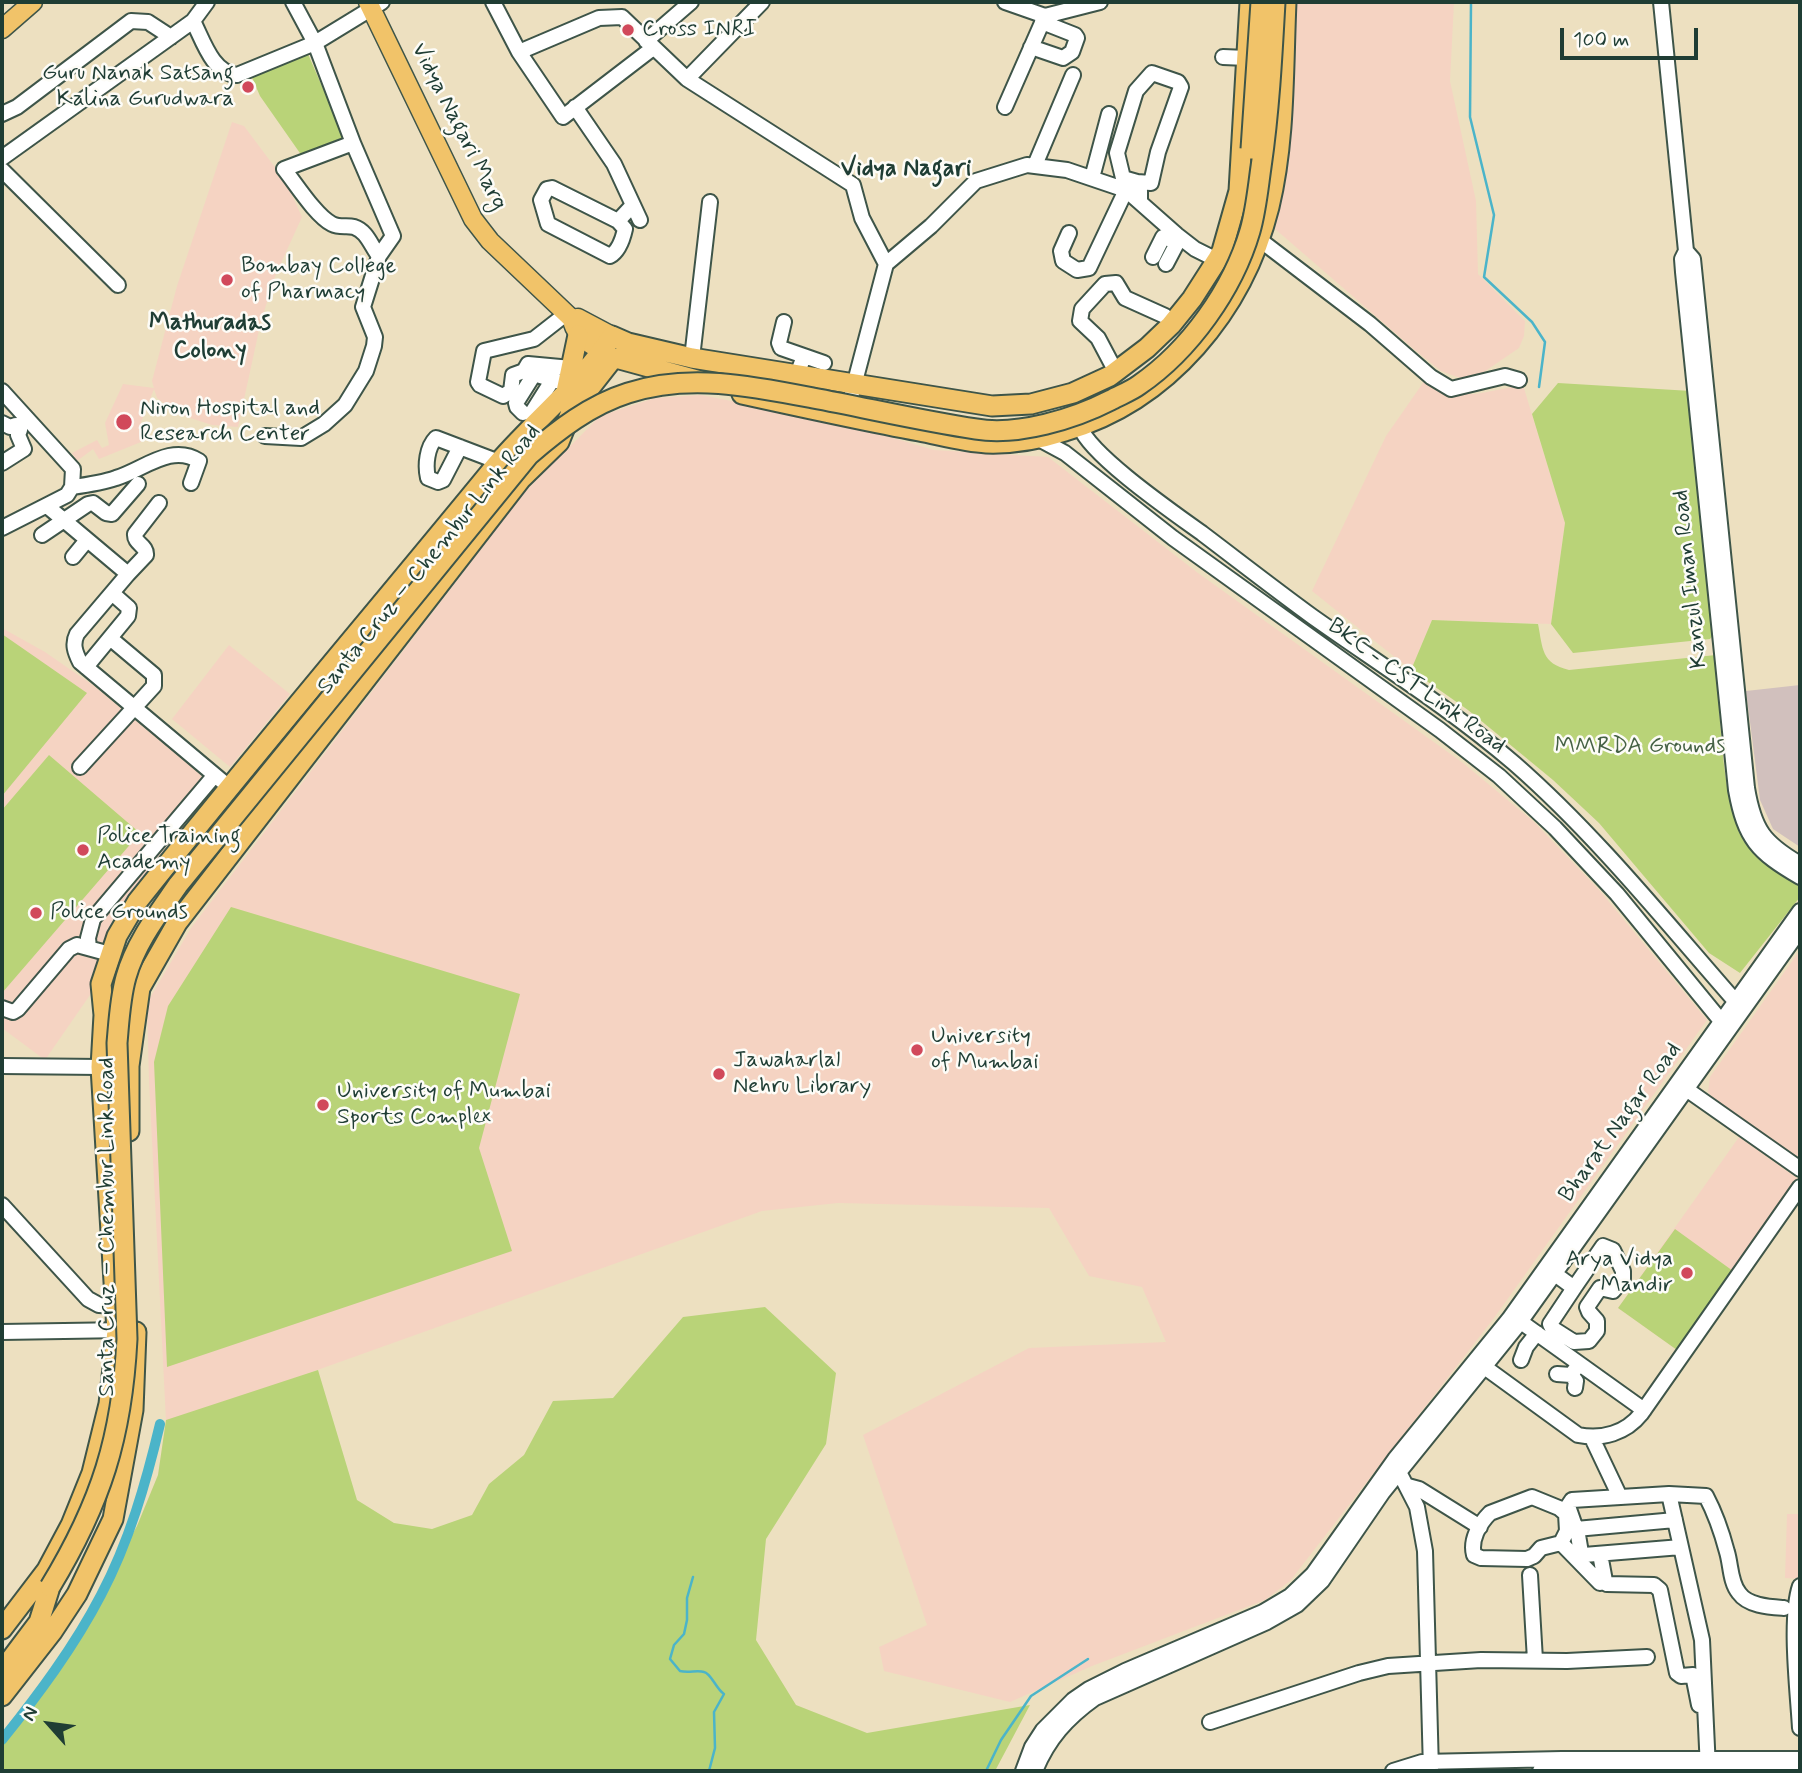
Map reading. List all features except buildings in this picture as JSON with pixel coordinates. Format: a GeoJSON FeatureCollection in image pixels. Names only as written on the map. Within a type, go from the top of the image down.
{"type":"FeatureCollection","features":[{"type":"Feature","properties":{"kind":"highway"},"geometry":{"type":"LineString","coordinates":[[615,347],[992,406],[1031,404],[1073,393],[1116,372],[1173,323],[1217,260],[1226,239],[1239,191],[1250,2]]}},
{"type":"Feature","properties":{"kind":"highway"},"geometry":{"type":"LineString","coordinates":[[104,1015],[125,947],[168,878],[491,481],[521,447],[554,418],[624,381],[664,373],[706,370],[757,375],[981,418],[1052,411],[1091,397],[1133,375],[1183,328],[1204,302],[1221,272],[1238,228],[1245,196],[1255,114],[1261,2]]}},
{"type":"Feature","properties":{"kind":"highway"},"geometry":{"type":"LineString","coordinates":[[2,1647],[50,1587],[80,1532],[102,1484],[117,1431],[125,1381],[127,1339],[117,1043],[121,1002],[135,952],[178,885],[529,455],[561,427],[595,407],[628,393],[666,384],[706,382],[755,387],[980,430],[1020,428],[1055,422],[1096,408],[1139,385],[1192,336],[1214,308],[1231,278],[1250,231],[1269,114],[1275,2]]}},
{"type":"Feature","properties":{"kind":"highway"},"geometry":{"type":"LineString","coordinates":[[1274,175],[1269,170],[1284,2]]}},
{"type":"Feature","properties":{"kind":"highway"},"geometry":{"type":"LineString","coordinates":[[615,347],[677,373],[731,391],[845,417],[986,443],[1039,439],[1080,427],[1118,410],[1167,377],[1199,345],[1248,269],[1260,240],[1279,148],[1284,2]]}},
{"type":"Feature","properties":{"kind":"highway"},"geometry":{"type":"LineString","coordinates":[[1192,299],[1218,319]]}},
{"type":"Feature","properties":{"kind":"highway"},"geometry":{"type":"LineString","coordinates":[[572,323],[566,388],[599,384],[620,374],[642,369],[677,373]]}},
{"type":"Feature","properties":{"kind":"highway","name":"Santa Cruz – Chembur Link Road"},"geometry":{"type":"LineString","coordinates":[[2,1629],[47,1570],[71,1525],[92,1474],[127,1330],[116,1306],[101,1068],[104,1015],[101,984],[117,936],[221,782],[301,698],[499,462],[529,417],[615,347]]}},
{"type":"Feature","properties":{"kind":"highway","name":"Santa Cruz – Chembur Link Road"},"geometry":{"type":"LineString","coordinates":[[2,1696],[52,1632],[77,1594],[113,1519],[133,1410],[127,1330],[129,1066],[140,988],[177,923],[521,479],[558,443],[566,388]]}},
{"type":"Feature","properties":{"kind":"highway"},"geometry":{"type":"LineString","coordinates":[[529,417],[558,443],[575,428],[621,403],[654,394],[693,389],[731,391]]}},
{"type":"Feature","properties":{"kind":"highway"},"geometry":{"type":"LineString","coordinates":[[301,698],[332,722]]}},
{"type":"Feature","properties":{"kind":"highway"},"geometry":{"type":"LineString","coordinates":[[2,1671],[39,1622],[50,1587]]}},
{"type":"Feature","properties":{"kind":"main road"},"geometry":{"type":"LineString","coordinates":[[2,29],[33,2]]}},
{"type":"Feature","properties":{"kind":"main road","name":"Vidya Nagari Marg"},"geometry":{"type":"LineString","coordinates":[[373,4],[473,219],[490,241],[572,323],[615,347]]}},
{"type":"Feature","properties":{"kind":"street"},"geometry":{"type":"LineString","coordinates":[[2,158],[193,21],[207,2]]}},
{"type":"Feature","properties":{"kind":"street"},"geometry":{"type":"LineString","coordinates":[[265,436],[301,438],[324,424],[345,405],[366,370],[374,346],[375,337],[363,307],[379,256],[393,236],[353,143],[315,43],[293,2]]}},
{"type":"Feature","properties":{"kind":"street"},"geometry":{"type":"LineString","coordinates":[[493,2],[519,52],[563,117],[650,44],[691,2]]}},
{"type":"Feature","properties":{"kind":"street"},"geometry":{"type":"LineString","coordinates":[[1005,107],[1031,47],[1047,21],[1100,2]]}},
{"type":"Feature","properties":{"kind":"street","name":"Kanzul Iman Road"},"geometry":{"type":"LineString","coordinates":[[1661,2],[1686,251],[1693,260],[1749,799],[1755,823],[1762,834],[1772,845],[1800,864]]}},
{"type":"Feature","properties":{"kind":"street"},"geometry":{"type":"LineString","coordinates":[[687,79],[757,3]]}},
{"type":"Feature","properties":{"kind":"street"},"geometry":{"type":"LineString","coordinates":[[193,21],[218,68],[228,74],[237,75],[315,43],[373,4]]}},
{"type":"Feature","properties":{"kind":"street"},"geometry":{"type":"LineString","coordinates":[[1016,4],[1075,34],[1077,38],[1068,56],[1063,58],[1031,47]]}},
{"type":"Feature","properties":{"kind":"street"},"geometry":{"type":"LineString","coordinates":[[519,52],[598,18],[622,17],[687,79],[853,186],[862,218],[886,264]]}},
{"type":"Feature","properties":{"kind":"street"},"geometry":{"type":"LineString","coordinates":[[2,114],[17,107],[131,21],[148,22],[171,37]]}},
{"type":"Feature","properties":{"kind":"street"},"geometry":{"type":"LineString","coordinates":[[1047,21],[1047,52]]}},
{"type":"Feature","properties":{"kind":"street"},"geometry":{"type":"LineString","coordinates":[[1223,57],[1247,58]]}},
{"type":"Feature","properties":{"kind":"street"},"geometry":{"type":"LineString","coordinates":[[845,417],[886,264],[931,226],[976,181],[1035,165],[1131,186],[1151,183],[1158,152],[1181,87],[1178,82],[1155,73],[1150,74],[1136,91],[1117,153],[1123,178],[1131,186],[1140,200],[1176,238],[1217,260]]}},
{"type":"Feature","properties":{"kind":"street"},"geometry":{"type":"LineString","coordinates":[[1035,165],[1073,75]]}},
{"type":"Feature","properties":{"kind":"street"},"geometry":{"type":"LineString","coordinates":[[575,107],[614,164],[640,220]]}},
{"type":"Feature","properties":{"kind":"street"},"geometry":{"type":"LineString","coordinates":[[1093,178],[1109,114]]}},
{"type":"Feature","properties":{"kind":"street"},"geometry":{"type":"LineString","coordinates":[[353,143],[284,169],[325,219],[341,227],[353,226],[360,230],[379,256]]}},
{"type":"Feature","properties":{"kind":"street"},"geometry":{"type":"LineString","coordinates":[[2,170],[118,285]]}},
{"type":"Feature","properties":{"kind":"street"},"geometry":{"type":"LineString","coordinates":[[1069,233],[1060,251],[1063,261],[1077,270],[1089,268],[1131,186]]}},
{"type":"Feature","properties":{"kind":"street"},"geometry":{"type":"LineString","coordinates":[[552,188],[618,221],[625,229],[624,236],[615,253],[610,256],[548,223],[541,200],[547,189],[552,188]]}},
{"type":"Feature","properties":{"kind":"street"},"geometry":{"type":"LineString","coordinates":[[692,358],[710,202]]}},
{"type":"Feature","properties":{"kind":"street"},"geometry":{"type":"LineString","coordinates":[[618,221],[633,205]]}},
{"type":"Feature","properties":{"kind":"street"},"geometry":{"type":"LineString","coordinates":[[1159,260],[1176,245],[1176,238]]}},
{"type":"Feature","properties":{"kind":"street"},"geometry":{"type":"LineString","coordinates":[[1260,240],[1370,324],[1431,377],[1451,389],[1505,376],[1519,380]]}},
{"type":"Feature","properties":{"kind":"street","name":"Kanzul Iman Road"},"geometry":{"type":"LineString","coordinates":[[1686,251],[1682,259],[1683,272],[1736,790],[1741,817],[1753,840],[1780,865],[1800,877]]}},
{"type":"Feature","properties":{"kind":"street"},"geometry":{"type":"LineString","coordinates":[[1116,372],[1098,338],[1080,321],[1082,309],[1105,285],[1116,283],[1125,298],[1165,316],[1173,323]]}},
{"type":"Feature","properties":{"kind":"street"},"geometry":{"type":"LineString","coordinates":[[784,322],[779,343],[781,348],[824,363]]}},
{"type":"Feature","properties":{"kind":"street"},"geometry":{"type":"LineString","coordinates":[[566,388],[528,364],[524,371],[511,378],[511,391],[503,396],[478,382],[487,349],[534,339],[572,323]]}},
{"type":"Feature","properties":{"kind":"street"},"geometry":{"type":"LineString","coordinates":[[797,375],[804,356]]}},
{"type":"Feature","properties":{"kind":"street"},"geometry":{"type":"LineString","coordinates":[[529,417],[518,410],[516,403],[533,376],[537,375],[566,388]]}},
{"type":"Feature","properties":{"kind":"street"},"geometry":{"type":"LineString","coordinates":[[2,391],[73,469],[72,487],[68,495],[2,528]]}},
{"type":"Feature","properties":{"kind":"street"},"geometry":{"type":"LineString","coordinates":[[2,423],[10,427],[16,425],[20,430],[18,435],[24,450],[2,463]]}},
{"type":"Feature","properties":{"kind":"street","name":"BKC - CST Link Road"},"geometry":{"type":"LineString","coordinates":[[1080,427],[1084,437],[1097,452],[1185,522],[1453,713],[1537,785],[1592,836],[1735,1001]]}},
{"type":"Feature","properties":{"kind":"street"},"geometry":{"type":"LineString","coordinates":[[20,439],[36,429]]}},
{"type":"Feature","properties":{"kind":"street","name":"BKC - CST Link Road"},"geometry":{"type":"LineString","coordinates":[[1039,439],[1065,453],[1173,538],[1440,730],[1499,776],[1617,894],[1721,1021]]}},
{"type":"Feature","properties":{"kind":"street"},"geometry":{"type":"LineString","coordinates":[[460,447],[499,462]]}},
{"type":"Feature","properties":{"kind":"street"},"geometry":{"type":"LineString","coordinates":[[72,487],[118,478],[162,457],[188,454],[199,461],[191,483]]}},
{"type":"Feature","properties":{"kind":"street"},"geometry":{"type":"LineString","coordinates":[[42,535],[88,503],[112,514],[138,484]]}},
{"type":"Feature","properties":{"kind":"street"},"geometry":{"type":"LineString","coordinates":[[89,948],[88,938],[93,919],[221,782],[86,667],[75,652],[74,641],[77,634],[146,555],[135,534],[159,503]]}},
{"type":"Feature","properties":{"kind":"street"},"geometry":{"type":"LineString","coordinates":[[47,506],[128,574]]}},
{"type":"Feature","properties":{"kind":"street"},"geometry":{"type":"LineString","coordinates":[[1173,538],[1185,522]]}},
{"type":"Feature","properties":{"kind":"street"},"geometry":{"type":"LineString","coordinates":[[74,556],[87,540]]}},
{"type":"Feature","properties":{"kind":"street"},"geometry":{"type":"LineString","coordinates":[[86,667],[128,616],[129,608],[112,593]]}},
{"type":"Feature","properties":{"kind":"street"},"geometry":{"type":"LineString","coordinates":[[1279,616],[1289,598]]}},
{"type":"Feature","properties":{"kind":"street"},"geometry":{"type":"LineString","coordinates":[[80,767],[154,686],[154,675],[110,638]]}},
{"type":"Feature","properties":{"kind":"street"},"geometry":{"type":"LineString","coordinates":[[1524,799],[1537,785]]}},
{"type":"Feature","properties":{"kind":"street"},"geometry":{"type":"LineString","coordinates":[[1593,868],[1608,854]]}},
{"type":"Feature","properties":{"kind":"street","name":"Bharat Nagar Road"},"geometry":{"type":"LineString","coordinates":[[1481,1365],[1521,1322],[1558,1270],[1682,1086],[1721,1021],[1800,911]]}},
{"type":"Feature","properties":{"kind":"street","name":"Bharat Nagar Road"},"geometry":{"type":"LineString","coordinates":[[1481,1365],[1509,1319],[1800,930]]}},
{"type":"Feature","properties":{"kind":"street"},"geometry":{"type":"LineString","coordinates":[[2,1008],[8,1012],[18,1009],[69,949],[77,945],[110,954]]}},
{"type":"Feature","properties":{"kind":"street"},"geometry":{"type":"LineString","coordinates":[[2,1066],[101,1068]]}},
{"type":"Feature","properties":{"kind":"street"},"geometry":{"type":"LineString","coordinates":[[1682,1086],[1800,1169]]}},
{"type":"Feature","properties":{"kind":"street"},"geometry":{"type":"LineString","coordinates":[[1024,1771],[1032,1747],[1056,1715],[1089,1689],[1267,1622],[1297,1605],[1322,1581],[1395,1468],[1481,1365],[1578,1435],[1592,1438],[1628,1428],[1644,1410],[1800,1187]]}},
{"type":"Feature","properties":{"kind":"street"},"geometry":{"type":"LineString","coordinates":[[2,1205],[88,1299],[99,1305],[116,1306]]}},
{"type":"Feature","properties":{"kind":"street"},"geometry":{"type":"LineString","coordinates":[[1603,1246],[1613,1250],[1623,1271],[1623,1279],[1613,1291],[1600,1288],[1587,1307],[1597,1321],[1597,1331],[1589,1341],[1574,1342],[1550,1324],[1577,1284],[1603,1246]]}},
{"type":"Feature","properties":{"kind":"street"},"geometry":{"type":"LineString","coordinates":[[1558,1270],[1577,1284]]}},
{"type":"Feature","properties":{"kind":"street"},"geometry":{"type":"LineString","coordinates":[[1521,1322],[1537,1334],[1570,1375],[1644,1410]]}},
{"type":"Feature","properties":{"kind":"street"},"geometry":{"type":"LineString","coordinates":[[2,1332],[127,1330]]}},
{"type":"Feature","properties":{"kind":"street"},"geometry":{"type":"LineString","coordinates":[[1521,1360],[1537,1334]]}},
{"type":"Feature","properties":{"kind":"street"},"geometry":{"type":"LineString","coordinates":[[1592,1438],[1620,1497]]}},
{"type":"Feature","properties":{"kind":"street"},"geometry":{"type":"LineString","coordinates":[[1395,1468],[1408,1486],[1417,1507],[1425,1551],[1431,1767]]}},
{"type":"Feature","properties":{"kind":"street"},"geometry":{"type":"LineString","coordinates":[[1408,1486],[1419,1489],[1480,1527]]}},
{"type":"Feature","properties":{"kind":"street"},"geometry":{"type":"LineString","coordinates":[[1669,1494],[1702,1640],[1699,1675],[1707,1708],[1708,1764]]}},
{"type":"Feature","properties":{"kind":"street"},"geometry":{"type":"LineString","coordinates":[[1681,1547],[1600,1554],[1581,1553],[1577,1528],[1573,1526],[1568,1506],[1572,1500],[1669,1494],[1706,1496],[1727,1552],[1738,1593],[1748,1601],[1760,1605],[1784,1608]]}},
{"type":"Feature","properties":{"kind":"street"},"geometry":{"type":"LineString","coordinates":[[1532,1497],[1559,1508],[1566,1514],[1567,1531],[1561,1542],[1541,1548],[1527,1559],[1481,1558],[1474,1555],[1472,1550],[1473,1541],[1490,1513],[1532,1497]]}},
{"type":"Feature","properties":{"kind":"street"},"geometry":{"type":"LineString","coordinates":[[1577,1528],[1675,1520]]}},
{"type":"Feature","properties":{"kind":"street"},"geometry":{"type":"LineString","coordinates":[[1561,1542],[1600,1583]]}},
{"type":"Feature","properties":{"kind":"street"},"geometry":{"type":"LineString","coordinates":[[1600,1554],[1607,1584],[1658,1587],[1677,1673],[1681,1676],[1699,1675]]}},
{"type":"Feature","properties":{"kind":"street"},"geometry":{"type":"LineString","coordinates":[[1530,1575],[1535,1660]]}},
{"type":"Feature","properties":{"kind":"street"},"geometry":{"type":"LineString","coordinates":[[1800,1586],[1797,1595],[1796,1636],[1800,1728]]}},
{"type":"Feature","properties":{"kind":"street"},"geometry":{"type":"LineString","coordinates":[[1210,1722],[1388,1666],[1481,1660],[1647,1657]]}},
{"type":"Feature","properties":{"kind":"street"},"geometry":{"type":"LineString","coordinates":[[1035,1771],[1052,1737],[1064,1723],[1127,1676]]}},
{"type":"Feature","properties":{"kind":"street"},"geometry":{"type":"LineString","coordinates":[[1393,1771],[1431,1767],[1752,1764],[1800,1759]]}},
{"type":"Feature","properties":{"kind":"street"},"geometry":{"type":"LineString","coordinates":[[1752,1764],[1800,1770]]}},
{"type":"Feature","properties":{"kind":"street"},"geometry":{"type":"LineString","coordinates":[[1540,1771],[1597,1765]]}},
{"type":"Feature","properties":{"kind":"shaded area"},"geometry":{"type":"Polygon","coordinates":[[[1295,2],[1454,2],[1450,81],[1476,201],[1478,274],[1525,321],[1524,336],[1519,348],[1481,374],[1460,378],[1441,371],[1274,228],[1295,2]]]}},
{"type":"Feature","properties":{"kind":"shaded area","name":"Bombay College of Pharmacy"},"geometry":{"type":"Polygon","coordinates":[[[232,122],[244,126],[286,182],[302,217],[276,274],[261,321],[238,427],[212,425],[178,414],[157,398],[154,389],[141,422],[141,442],[99,459],[93,449],[77,461],[72,453],[97,440],[102,448],[109,445],[105,423],[123,384],[154,388],[152,381],[177,286],[232,122]]]}},
{"type":"Feature","properties":{"kind":"shaded area"},"geometry":{"type":"Polygon","coordinates":[[[1425,380],[1453,394],[1476,394],[1523,385],[1565,523],[1551,624],[1432,620],[1411,670],[1312,591],[1386,436],[1425,380]]]}},
{"type":"Feature","properties":{"kind":"shaded area","name":"University of Mumbai"},"geometry":{"type":"Polygon","coordinates":[[[701,395],[842,423],[934,450],[1048,457],[1198,573],[1463,763],[1534,822],[1600,891],[1707,1020],[1494,1318],[1290,1581],[1265,1600],[1092,1666],[1010,1702],[884,1671],[879,1647],[927,1625],[863,1435],[1029,1348],[1166,1342],[1142,1287],[1089,1276],[1049,1208],[838,1203],[762,1211],[281,1383],[57,1668],[137,1526],[158,1475],[166,1421],[147,1003],[191,928],[524,493],[600,416],[655,398],[701,395]]]}},
{"type":"Feature","properties":{"kind":"shaded area","name":"Police Training Academy"},"geometry":{"type":"Polygon","coordinates":[[[2,628],[45,652],[94,686],[214,786],[114,915],[90,995],[45,1060],[2,1028],[2,628]]]}},
{"type":"Feature","properties":{"kind":"shaded area"},"geometry":{"type":"Polygon","coordinates":[[[229,645],[290,694],[230,767],[172,719],[229,645]]]}},
{"type":"Feature","properties":{"kind":"shaded area"},"geometry":{"type":"Polygon","coordinates":[[[1800,685],[1800,847],[1773,829],[1760,800],[1746,691],[1800,685]]]}},
{"type":"Feature","properties":{"kind":"shaded area"},"geometry":{"type":"Polygon","coordinates":[[[1800,950],[1800,1159],[1716,1102],[1708,1092],[1710,1077],[1800,950]]]}},
{"type":"Feature","properties":{"kind":"shaded area","name":"Arya Vidya Mandir"},"geometry":{"type":"Polygon","coordinates":[[[1739,1137],[1798,1179],[1677,1350],[1618,1308],[1739,1137]]]}},
{"type":"Feature","properties":{"kind":"shaded area"},"geometry":{"type":"Polygon","coordinates":[[[1787,1514],[1800,1514],[1800,1579],[1785,1578],[1787,1514]]]}},
{"type":"Feature","properties":{"kind":"green space"},"geometry":{"type":"Polygon","coordinates":[[[308,54],[344,137],[302,156],[260,96],[251,75],[308,54]]]}},
{"type":"Feature","properties":{"kind":"green space"},"geometry":{"type":"Polygon","coordinates":[[[1558,383],[1691,391],[1714,634],[1710,639],[1573,653],[1551,624],[1565,523],[1532,414],[1558,383]]]}},
{"type":"Feature","properties":{"kind":"green space","name":"MMRDA Grounds"},"geometry":{"type":"Polygon","coordinates":[[[1432,620],[1538,624],[1548,659],[1569,670],[1716,655],[1723,755],[1732,808],[1739,830],[1748,847],[1759,859],[1800,885],[1800,897],[1740,973],[1709,953],[1599,823],[1553,780],[1468,710],[1411,670],[1432,620]]]}},
{"type":"Feature","properties":{"kind":"green space"},"geometry":{"type":"Polygon","coordinates":[[[2,634],[87,693],[2,796],[2,634]]]}},
{"type":"Feature","properties":{"kind":"green space","name":"Police Grounds"},"geometry":{"type":"Polygon","coordinates":[[[49,755],[140,833],[2,993],[2,810],[49,755]]]}},
{"type":"Feature","properties":{"kind":"green space","name":"University of Mumbai Sports Complex"},"geometry":{"type":"Polygon","coordinates":[[[231,907],[520,994],[479,1148],[512,1251],[167,1367],[154,1062],[168,1006],[231,907]]]}},
{"type":"Feature","properties":{"kind":"green space"},"geometry":{"type":"Polygon","coordinates":[[[1675,1229],[1733,1271],[1677,1350],[1618,1308],[1675,1229]]]}},
{"type":"Feature","properties":{"kind":"green space"},"geometry":{"type":"Polygon","coordinates":[[[765,1307],[836,1373],[826,1444],[766,1539],[756,1640],[796,1705],[867,1733],[1030,1705],[995,1771],[2,1771],[2,1732],[57,1668],[137,1526],[158,1475],[166,1420],[318,1370],[357,1500],[394,1523],[432,1529],[472,1515],[489,1484],[524,1455],[553,1401],[613,1398],[683,1317],[765,1307]]]}},
{"type":"Feature","properties":{"kind":"waterway"},"geometry":{"type":"LineString","coordinates":[[1471,2],[1470,117],[1494,215],[1484,277],[1532,322],[1545,342],[1539,387]]}},
{"type":"Feature","properties":{"kind":"waterway"},"geometry":{"type":"LineString","coordinates":[[2,1740],[55,1670],[101,1595],[136,1512],[160,1424]]}},
{"type":"Feature","properties":{"kind":"waterway"},"geometry":{"type":"LineString","coordinates":[[693,1577],[687,1598],[684,1634],[674,1645],[670,1659],[680,1671],[707,1673],[724,1694],[714,1712],[715,1748],[709,1771]]}},
{"type":"Feature","properties":{"kind":"waterway"},"geometry":{"type":"LineString","coordinates":[[986,1771],[1001,1740],[1031,1696],[1088,1659]]}},
{"type":"Feature","properties":{"kind":"place","name":"Cross INRI"},"geometry":{"type":"Point","coordinates":[628,30]}},
{"type":"Feature","properties":{"kind":"place","name":"Guru Nanak Satsang Kalina Gurudwara"},"geometry":{"type":"Point","coordinates":[248,87]}},
{"type":"Feature","properties":{"kind":"place","name":"Bombay College of Pharmacy"},"geometry":{"type":"Point","coordinates":[227,280]}},
{"type":"Feature","properties":{"kind":"place","name":"Niron Hospital and Research Center"},"geometry":{"type":"Point","coordinates":[124,422]}},
{"type":"Feature","properties":{"kind":"place","name":"Police Training Academy"},"geometry":{"type":"Point","coordinates":[83,850]}},
{"type":"Feature","properties":{"kind":"place","name":"Police Grounds"},"geometry":{"type":"Point","coordinates":[36,913]}},
{"type":"Feature","properties":{"kind":"place","name":"University of Mumbai"},"geometry":{"type":"Point","coordinates":[917,1050]}},
{"type":"Feature","properties":{"kind":"place","name":"Jawaharlal Nehru Library"},"geometry":{"type":"Point","coordinates":[719,1074]}},
{"type":"Feature","properties":{"kind":"place","name":"University of Mumbai Sports Complex"},"geometry":{"type":"Point","coordinates":[323,1105]}},
{"type":"Feature","properties":{"kind":"place","name":"Arya Vidya Mandir"},"geometry":{"type":"Point","coordinates":[1687,1273]}},
{"type":"Feature","properties":{"kind":"district","name":"Vidya Nagari"},"geometry":{"type":"Point","coordinates":[906,170]}},
{"type":"Feature","properties":{"kind":"district","name":"Mathuradas Colony"},"geometry":{"type":"Point","coordinates":[210,338]}}]}
